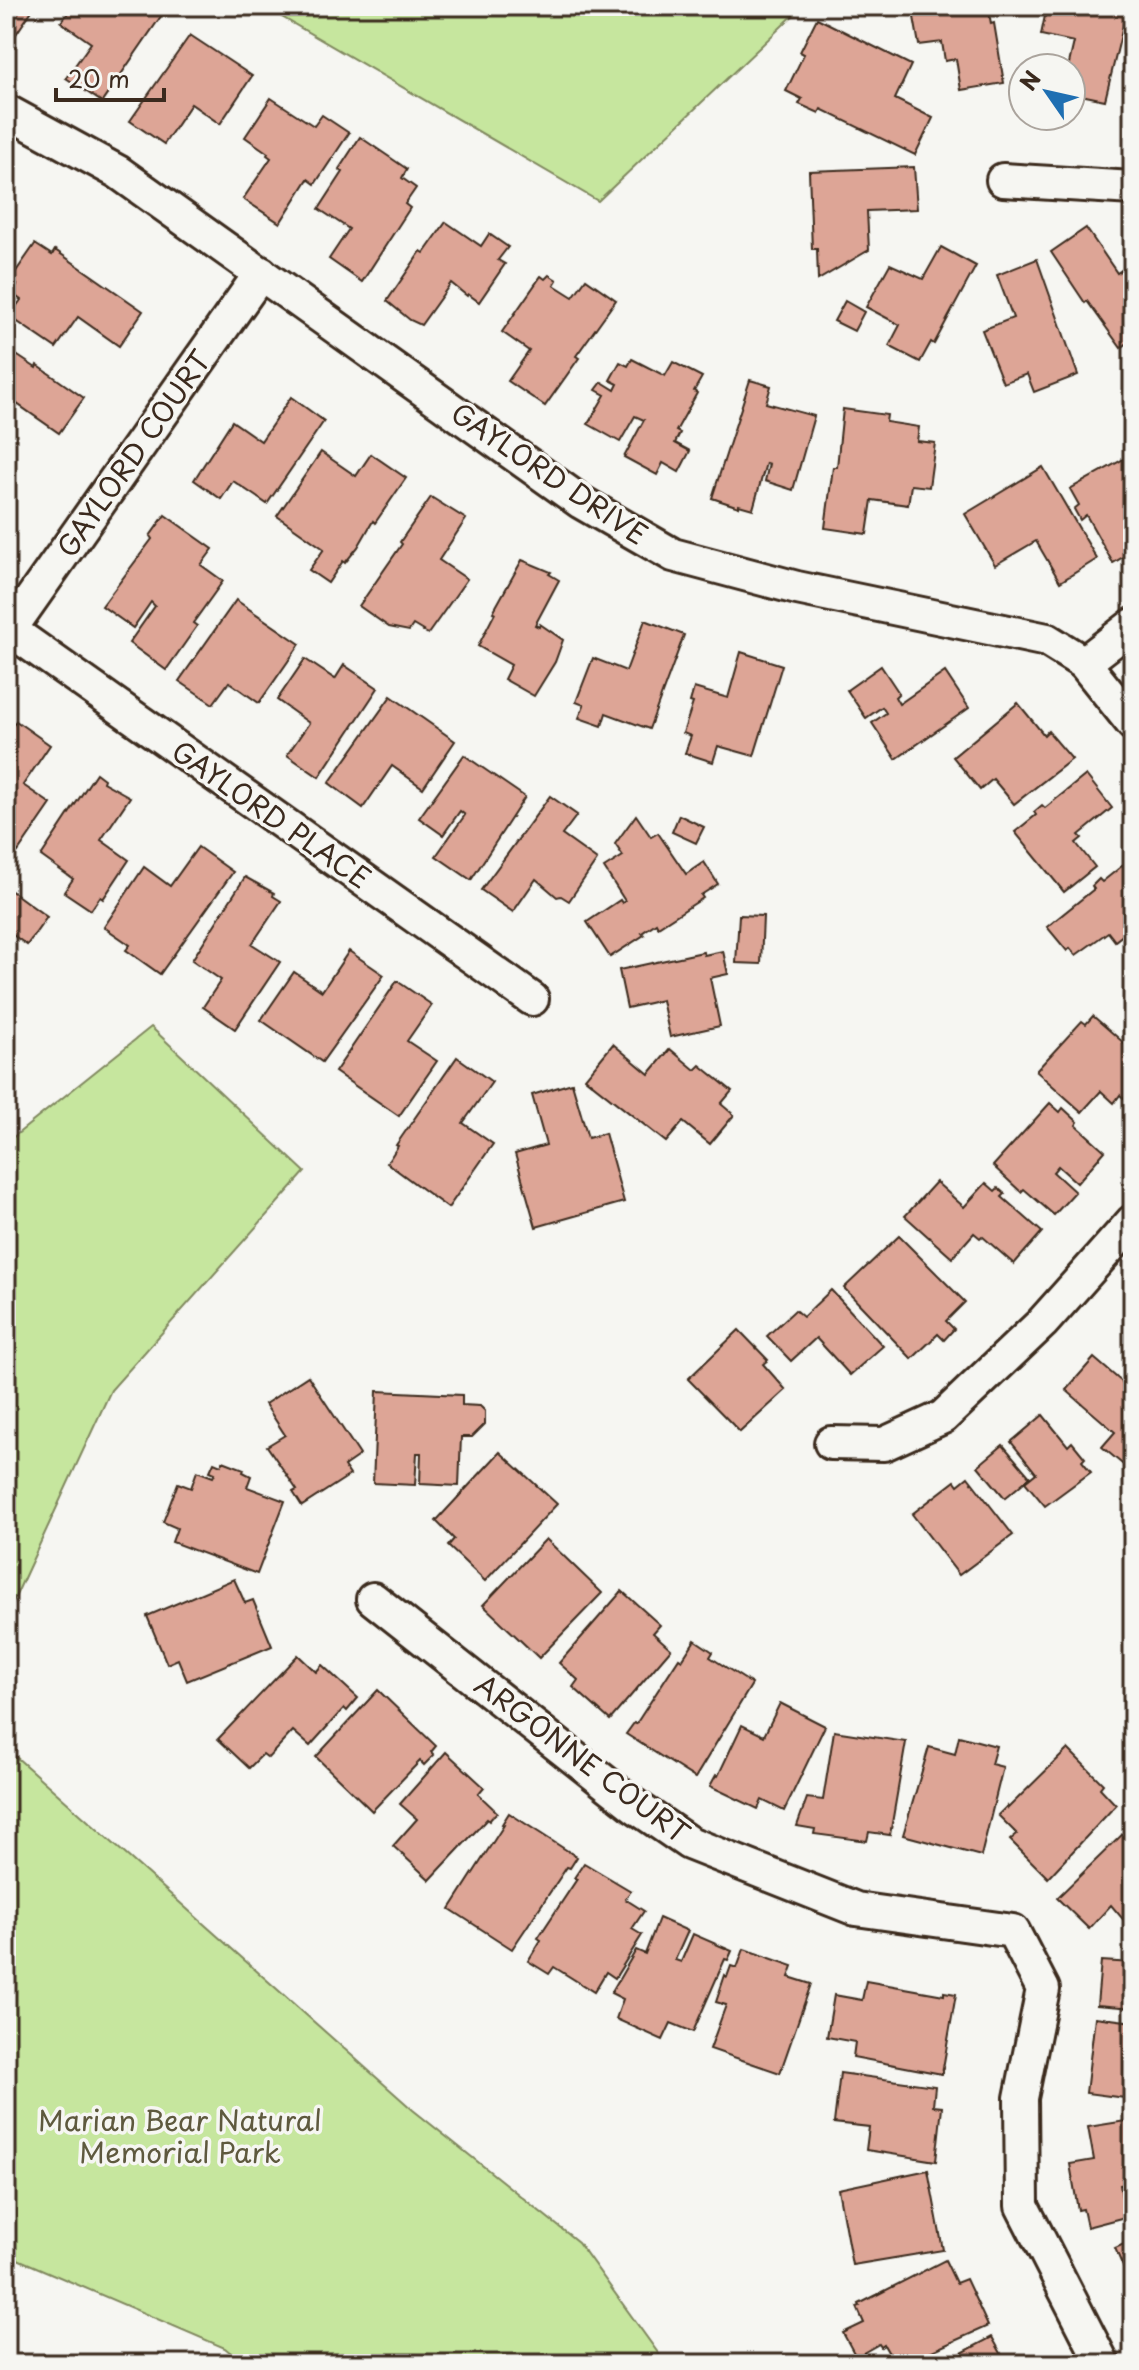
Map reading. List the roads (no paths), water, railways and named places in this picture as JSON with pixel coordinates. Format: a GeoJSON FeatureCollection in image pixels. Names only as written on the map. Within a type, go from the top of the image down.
{"type":"FeatureCollection","features":[{"type":"Feature","properties":{"kind":"street","name":"GAYLORD DRIVE"},"geometry":{"type":"LineString","coordinates":[[6,111],[118,172],[581,502],[673,555],[797,588],[1047,640],[1084,663],[1133,724]]}},
{"type":"Feature","properties":{"kind":"street"},"geometry":{"type":"LineString","coordinates":[[1003,180],[1133,188]]}},
{"type":"Feature","properties":{"kind":"street","name":"GAYLORD COURT"},"geometry":{"type":"LineString","coordinates":[[8,633],[261,273]]}},
{"type":"Feature","properties":{"kind":"street"},"geometry":{"type":"LineString","coordinates":[[1084,663],[1133,625]]}},
{"type":"Feature","properties":{"kind":"street","name":"GAYLORD PLACE"},"geometry":{"type":"LineString","coordinates":[[8,633],[532,999]]}},
{"type":"Feature","properties":{"kind":"street"},"geometry":{"type":"LineString","coordinates":[[831,1443],[884,1444],[943,1417],[1042,1323],[1133,1221]]}},
{"type":"Feature","properties":{"kind":"street","name":"ARGONNE COURT"},"geometry":{"type":"LineString","coordinates":[[373,1599],[635,1806],[689,1843],[856,1909],[1013,1931],[1043,1989],[1021,2098],[1022,2206],[1103,2364]]}},
{"type":"Feature","properties":{"kind":"park label","name":"Marian Bear Natural Memorial Park"},"geometry":{"type":"Point","coordinates":[180,2137]}}]}
